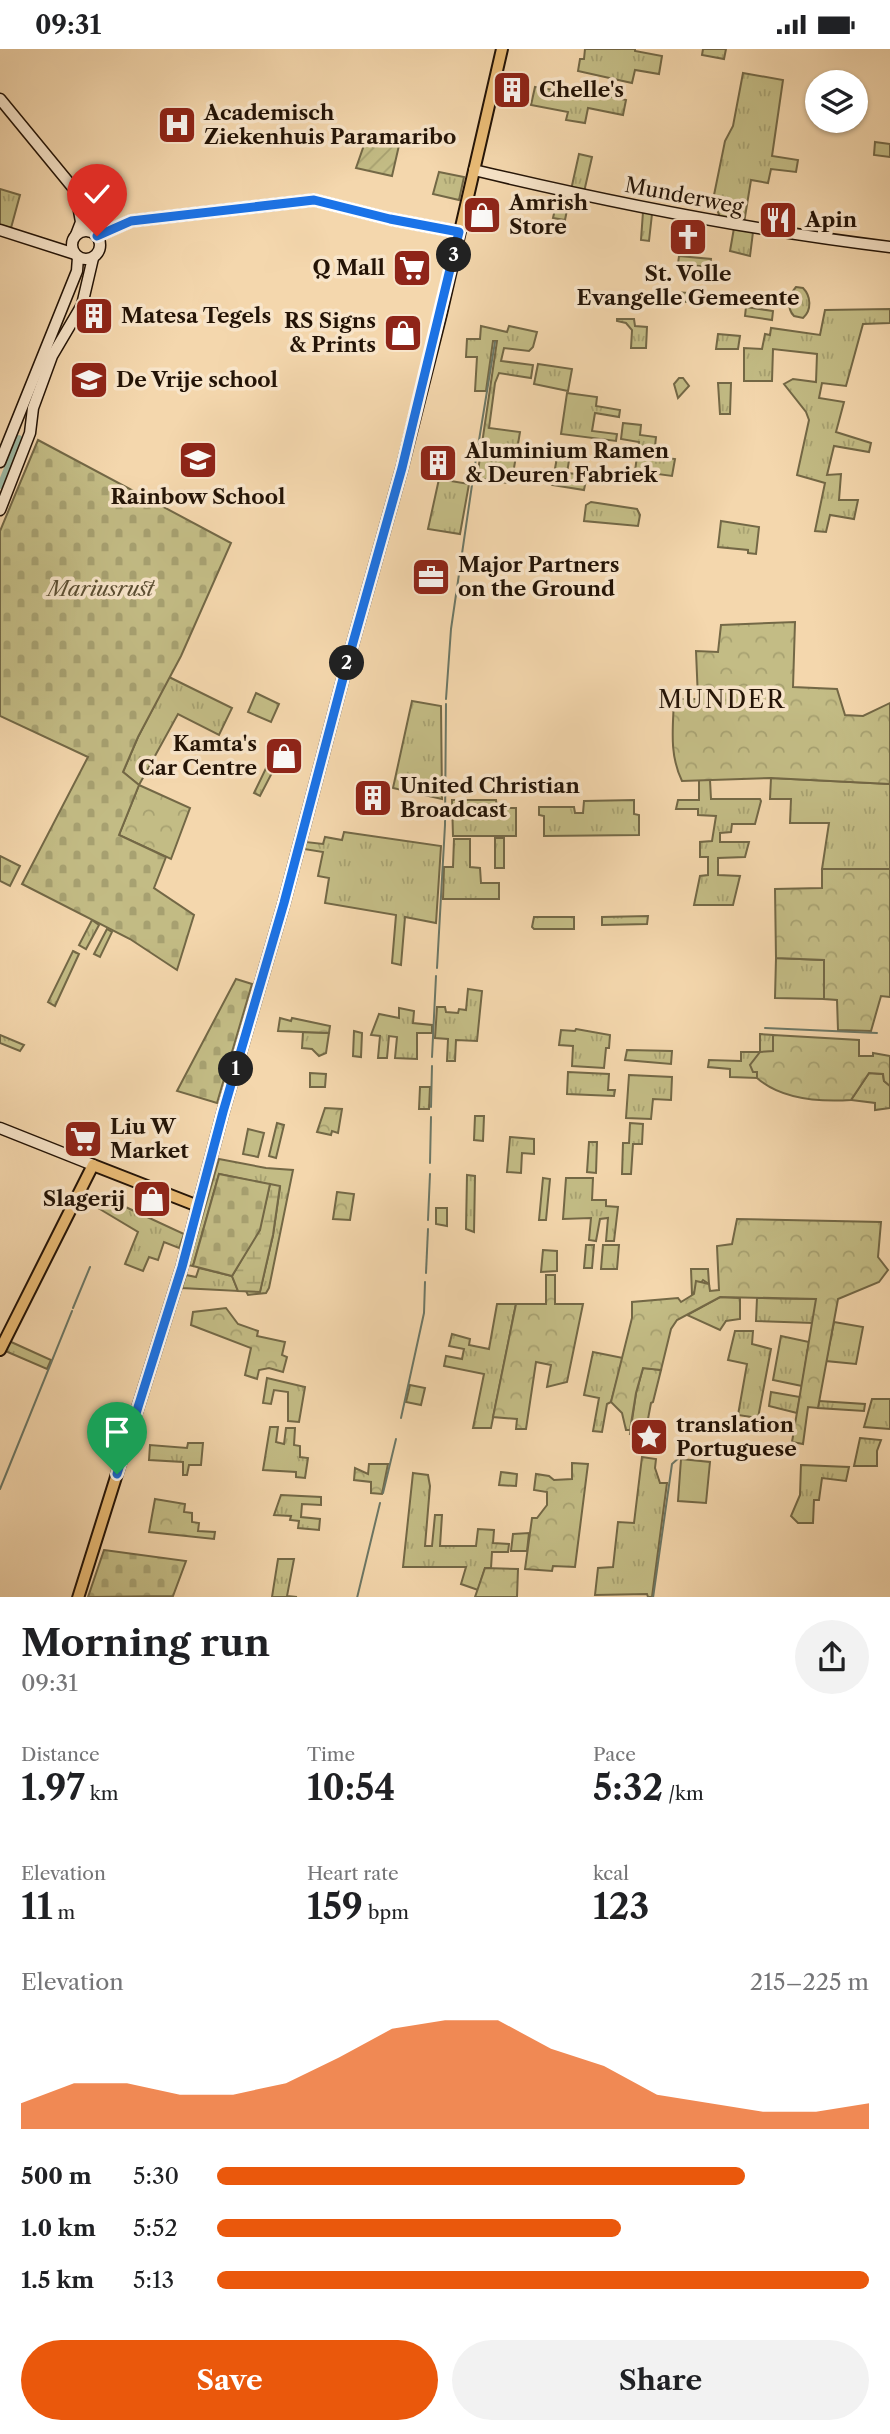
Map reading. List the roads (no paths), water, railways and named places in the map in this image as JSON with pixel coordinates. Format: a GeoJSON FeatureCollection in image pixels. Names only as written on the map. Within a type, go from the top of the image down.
{"type":"FeatureCollection","features":[{"type":"Feature","properties":{"kind":"main road"},"geometry":{"type":"LineString","coordinates":[[78,1597],[182,1267],[284,903],[402,468],[502,49]]}},
{"type":"Feature","properties":{"kind":"main road"},"geometry":{"type":"LineString","coordinates":[[0,1350],[93,1165],[198,1206]]}},
{"type":"Feature","properties":{"kind":"main road"},"geometry":{"type":"LineString","coordinates":[[177,1199],[194,1194],[205,1179]]}},
{"type":"Feature","properties":{"kind":"street"},"geometry":{"type":"LineString","coordinates":[[0,99],[71,185],[85,207],[98,252],[93,258],[82,306],[52,356],[33,408],[30,433],[0,510]]}},
{"type":"Feature","properties":{"kind":"street","name":"Munderweg"},"geometry":{"type":"LineString","coordinates":[[474,170],[671,214],[755,229],[890,247]]}},
{"type":"Feature","properties":{"kind":"street"},"geometry":{"type":"LineString","coordinates":[[0,462],[78,267],[74,238],[80,222],[80,209],[71,185]]}},
{"type":"Feature","properties":{"kind":"street"},"geometry":{"type":"LineString","coordinates":[[51,245],[63,245],[81,232],[95,238],[131,221],[314,200],[390,219],[459,232]]}},
{"type":"Feature","properties":{"kind":"street"},"geometry":{"type":"LineString","coordinates":[[0,230],[86,259],[93,258]]}},
{"type":"Feature","properties":{"kind":"street"},"geometry":{"type":"LineString","coordinates":[[0,1128],[93,1165]]}},
{"type":"Feature","properties":{"kind":"waterway"},"geometry":{"type":"LineString","coordinates":[[474,471],[495,342]]}},
{"type":"Feature","properties":{"kind":"waterway"},"geometry":{"type":"LineString","coordinates":[[0,486],[19,438]]}},
{"type":"Feature","properties":{"kind":"waterway"},"geometry":{"type":"LineString","coordinates":[[446,699],[451,629],[472,485]]}},
{"type":"Feature","properties":{"kind":"waterway"},"geometry":{"type":"LineString","coordinates":[[437,968],[445,825],[446,704]]}},
{"type":"Feature","properties":{"kind":"waterway"},"geometry":{"type":"LineString","coordinates":[[432,1057],[436,976]]}},
{"type":"Feature","properties":{"kind":"waterway"},"geometry":{"type":"LineString","coordinates":[[765,1028],[877,1033]]}},
{"type":"Feature","properties":{"kind":"waterway"},"geometry":{"type":"LineString","coordinates":[[431,1107],[432,1066]]}},
{"type":"Feature","properties":{"kind":"waterway"},"geometry":{"type":"LineString","coordinates":[[430,1163],[431,1117]]}},
{"type":"Feature","properties":{"kind":"waterway"},"geometry":{"type":"LineString","coordinates":[[428,1220],[430,1174]]}},
{"type":"Feature","properties":{"kind":"waterway"},"geometry":{"type":"LineString","coordinates":[[426,1273],[428,1229]]}},
{"type":"Feature","properties":{"kind":"waterway"},"geometry":{"type":"LineString","coordinates":[[73,1308],[90,1267]]}},
{"type":"Feature","properties":{"kind":"waterway"},"geometry":{"type":"LineString","coordinates":[[401,1418],[424,1313],[425,1282]]}},
{"type":"Feature","properties":{"kind":"waterway"},"geometry":{"type":"LineString","coordinates":[[0,1489],[72,1311]]}},
{"type":"Feature","properties":{"kind":"waterway"},"geometry":{"type":"LineString","coordinates":[[383,1493],[396,1439]]}},
{"type":"Feature","properties":{"kind":"waterway"},"geometry":{"type":"LineString","coordinates":[[653,1597],[672,1464],[690,1448],[797,1454]]}},
{"type":"Feature","properties":{"kind":"waterway"},"geometry":{"type":"LineString","coordinates":[[357,1597],[380,1503]]}},
{"type":"Feature","properties":{"kind":"place","name":"Chelle's"},"geometry":{"type":"Point","coordinates":[512,90]}},
{"type":"Feature","properties":{"kind":"place","name":"Academisch Ziekenhuis Paramaribo"},"geometry":{"type":"Point","coordinates":[177,125]}},
{"type":"Feature","properties":{"kind":"place","name":"Amrish Store"},"geometry":{"type":"Point","coordinates":[482,215]}},
{"type":"Feature","properties":{"kind":"place","name":"Apin"},"geometry":{"type":"Point","coordinates":[778,220]}},
{"type":"Feature","properties":{"kind":"place","name":"St. Volle Evangelle Gemeente"},"geometry":{"type":"Point","coordinates":[688,237]}},
{"type":"Feature","properties":{"kind":"place","name":"Q Mall"},"geometry":{"type":"Point","coordinates":[412,268]}},
{"type":"Feature","properties":{"kind":"place","name":"Matesa Tegels"},"geometry":{"type":"Point","coordinates":[94,316]}},
{"type":"Feature","properties":{"kind":"place","name":"RS Signs & Prints"},"geometry":{"type":"Point","coordinates":[403,333]}},
{"type":"Feature","properties":{"kind":"place","name":"De Vrije school"},"geometry":{"type":"Point","coordinates":[89,380]}},
{"type":"Feature","properties":{"kind":"place","name":"Rainbow School"},"geometry":{"type":"Point","coordinates":[198,460]}},
{"type":"Feature","properties":{"kind":"place","name":"Aluminium Ramen & Deuren Fabriek"},"geometry":{"type":"Point","coordinates":[438,463]}},
{"type":"Feature","properties":{"kind":"place","name":"Major Partners on the Ground"},"geometry":{"type":"Point","coordinates":[431,577]}},
{"type":"Feature","properties":{"kind":"place","name":"Kamta's Car Centre"},"geometry":{"type":"Point","coordinates":[284,756]}},
{"type":"Feature","properties":{"kind":"place","name":"United Christian Broadcast"},"geometry":{"type":"Point","coordinates":[373,798]}},
{"type":"Feature","properties":{"kind":"place","name":"Liu W Market"},"geometry":{"type":"Point","coordinates":[83,1139]}},
{"type":"Feature","properties":{"kind":"place","name":"Slagerij"},"geometry":{"type":"Point","coordinates":[152,1199]}},
{"type":"Feature","properties":{"kind":"place","name":"translation Portuguese"},"geometry":{"type":"Point","coordinates":[649,1437]}},
{"type":"Feature","properties":{"kind":"district","name":"MUNDER"},"geometry":{"type":"Point","coordinates":[722,700]}},
{"type":"Feature","properties":{"kind":"park label","name":"Mariusrust"},"geometry":{"type":"Point","coordinates":[101,589]}}]}
